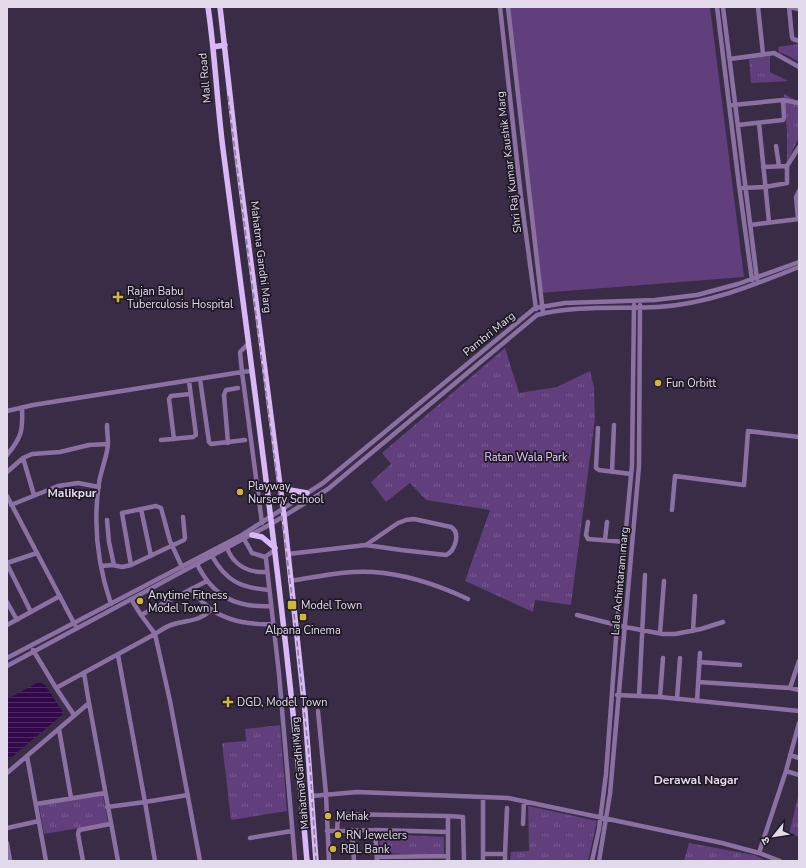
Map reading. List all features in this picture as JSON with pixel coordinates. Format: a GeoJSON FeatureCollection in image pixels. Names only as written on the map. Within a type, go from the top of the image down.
{"type":"FeatureCollection","features":[{"type":"Feature","properties":{"kind":"main road","name":"Mall Road"},"geometry":{"type":"LineString","coordinates":[[208,7],[222,147]]}},
{"type":"Feature","properties":{"kind":"main road","name":"Mahatma Gandhi Marg"},"geometry":{"type":"LineString","coordinates":[[220,7],[236,148],[284,516],[305,711],[316,861]]}},
{"type":"Feature","properties":{"kind":"main road"},"geometry":{"type":"LineString","coordinates":[[212,47],[225,45]]}},
{"type":"Feature","properties":{"kind":"main road","name":"Mahatma Gandhi Marg"},"geometry":{"type":"LineString","coordinates":[[222,147],[275,549],[298,748],[307,861]]}},
{"type":"Feature","properties":{"kind":"main road"},"geometry":{"type":"LineString","coordinates":[[279,484],[290,490],[307,493]]}},
{"type":"Feature","properties":{"kind":"main road"},"geometry":{"type":"LineString","coordinates":[[252,535],[262,537],[275,549]]}},
{"type":"Feature","properties":{"kind":"street","name":"Shri Raj Kumar Kaushik Marg"},"geometry":{"type":"LineString","coordinates":[[500,7],[515,143],[537,315]]}},
{"type":"Feature","properties":{"kind":"street","name":"Shri Raj Kumar Kaushik Marg"},"geometry":{"type":"LineString","coordinates":[[508,7],[543,314]]}},
{"type":"Feature","properties":{"kind":"street"},"geometry":{"type":"LineString","coordinates":[[717,7],[739,188],[754,278],[758,284]]}},
{"type":"Feature","properties":{"kind":"street"},"geometry":{"type":"LineString","coordinates":[[723,7],[750,225],[754,278],[752,286]]}},
{"type":"Feature","properties":{"kind":"street"},"geometry":{"type":"LineString","coordinates":[[758,7],[763,54]]}},
{"type":"Feature","properties":{"kind":"street"},"geometry":{"type":"LineString","coordinates":[[799,9],[789,7],[792,37],[799,41]]}},
{"type":"Feature","properties":{"kind":"street"},"geometry":{"type":"LineString","coordinates":[[730,59],[774,53],[799,66]]}},
{"type":"Feature","properties":{"kind":"street"},"geometry":{"type":"LineString","coordinates":[[729,105],[783,100],[799,103]]}},
{"type":"Feature","properties":{"kind":"street"},"geometry":{"type":"LineString","coordinates":[[738,125],[783,120],[783,100]]}},
{"type":"Feature","properties":{"kind":"street"},"geometry":{"type":"LineString","coordinates":[[759,123],[769,222]]}},
{"type":"Feature","properties":{"kind":"street"},"geometry":{"type":"LineString","coordinates":[[515,143],[523,142]]}},
{"type":"Feature","properties":{"kind":"street"},"geometry":{"type":"LineString","coordinates":[[776,146],[779,166]]}},
{"type":"Feature","properties":{"kind":"street"},"geometry":{"type":"LineString","coordinates":[[739,188],[765,187],[787,183],[787,166],[799,147]]}},
{"type":"Feature","properties":{"kind":"street"},"geometry":{"type":"LineString","coordinates":[[793,158],[799,162]]}},
{"type":"Feature","properties":{"kind":"street"},"geometry":{"type":"LineString","coordinates":[[763,167],[787,166]]}},
{"type":"Feature","properties":{"kind":"street"},"geometry":{"type":"LineString","coordinates":[[750,225],[798,219],[796,197],[799,191]]}},
{"type":"Feature","properties":{"kind":"street","name":"Pambri Marg"},"geometry":{"type":"LineString","coordinates":[[7,658],[182,567],[262,523],[331,477],[535,308],[565,303],[640,301],[697,294],[738,284],[799,262]]}},
{"type":"Feature","properties":{"kind":"street","name":"Pambri Marg"},"geometry":{"type":"LineString","coordinates":[[7,666],[272,524],[339,481],[425,407],[537,315],[568,310],[660,307],[699,301],[758,284],[799,267]]}},
{"type":"Feature","properties":{"kind":"street","name":"Lala Achintaram marg"},"geometry":{"type":"LineString","coordinates":[[592,860],[601,817],[606,774],[626,542],[631,474],[634,301]]}},
{"type":"Feature","properties":{"kind":"street","name":"Lala Achintaram marg"},"geometry":{"type":"LineString","coordinates":[[599,861],[607,818],[612,775],[639,466],[640,301]]}},
{"type":"Feature","properties":{"kind":"street"},"geometry":{"type":"LineString","coordinates":[[249,343],[240,352],[262,523]]}},
{"type":"Feature","properties":{"kind":"street"},"geometry":{"type":"LineString","coordinates":[[7,411],[252,371]]}},
{"type":"Feature","properties":{"kind":"street"},"geometry":{"type":"LineString","coordinates":[[200,379],[208,442],[211,444],[245,440]]}},
{"type":"Feature","properties":{"kind":"street"},"geometry":{"type":"LineString","coordinates":[[161,440],[193,437],[196,435],[189,381]]}},
{"type":"Feature","properties":{"kind":"street"},"geometry":{"type":"LineString","coordinates":[[228,443],[224,395],[226,390],[238,388]]}},
{"type":"Feature","properties":{"kind":"street"},"geometry":{"type":"LineString","coordinates":[[174,439],[169,399],[171,396],[190,394]]}},
{"type":"Feature","properties":{"kind":"street"},"geometry":{"type":"LineString","coordinates":[[421,402],[425,407]]}},
{"type":"Feature","properties":{"kind":"street"},"geometry":{"type":"LineString","coordinates":[[7,455],[15,445],[23,428],[22,408]]}},
{"type":"Feature","properties":{"kind":"street"},"geometry":{"type":"LineString","coordinates":[[107,425],[108,444],[99,486],[97,530],[106,592],[111,604]]}},
{"type":"Feature","properties":{"kind":"street"},"geometry":{"type":"LineString","coordinates":[[612,472],[614,425]]}},
{"type":"Feature","properties":{"kind":"street"},"geometry":{"type":"LineString","coordinates":[[598,428],[596,468],[599,470],[631,474]]}},
{"type":"Feature","properties":{"kind":"street"},"geometry":{"type":"LineString","coordinates":[[672,510],[675,476],[744,485],[748,431],[799,437]]}},
{"type":"Feature","properties":{"kind":"street"},"geometry":{"type":"LineString","coordinates":[[7,472],[23,458],[32,454],[60,452],[89,445],[108,444]]}},
{"type":"Feature","properties":{"kind":"street"},"geometry":{"type":"LineString","coordinates":[[23,458],[34,495]]}},
{"type":"Feature","properties":{"kind":"street"},"geometry":{"type":"LineString","coordinates":[[12,504],[58,486],[78,483],[99,486]]}},
{"type":"Feature","properties":{"kind":"street"},"geometry":{"type":"LineString","coordinates":[[7,496],[77,628]]}},
{"type":"Feature","properties":{"kind":"street"},"geometry":{"type":"LineString","coordinates":[[122,513],[156,506],[161,508],[172,546],[182,567]]}},
{"type":"Feature","properties":{"kind":"street"},"geometry":{"type":"LineString","coordinates":[[121,507],[131,565]]}},
{"type":"Feature","properties":{"kind":"street"},"geometry":{"type":"LineString","coordinates":[[142,509],[151,556]]}},
{"type":"Feature","properties":{"kind":"street"},"geometry":{"type":"LineString","coordinates":[[102,566],[114,565],[119,567],[131,565],[172,546],[185,538],[183,517]]}},
{"type":"Feature","properties":{"kind":"street"},"geometry":{"type":"LineString","coordinates":[[288,554],[366,545],[446,555],[451,551],[457,535],[456,531],[451,527],[414,519],[398,523],[366,545]]}},
{"type":"Feature","properties":{"kind":"street"},"geometry":{"type":"LineString","coordinates":[[107,520],[109,542],[114,565]]}},
{"type":"Feature","properties":{"kind":"street"},"geometry":{"type":"LineString","coordinates":[[588,522],[586,535],[588,539],[626,542]]}},
{"type":"Feature","properties":{"kind":"street"},"geometry":{"type":"LineString","coordinates":[[605,540],[607,522]]}},
{"type":"Feature","properties":{"kind":"street"},"geometry":{"type":"LineString","coordinates":[[244,539],[252,553],[265,556],[275,549]]}},
{"type":"Feature","properties":{"kind":"street"},"geometry":{"type":"LineString","coordinates":[[227,548],[233,559],[244,568],[258,572],[267,572]]}},
{"type":"Feature","properties":{"kind":"street"},"geometry":{"type":"LineString","coordinates":[[31,612],[7,563],[37,553]]}},
{"type":"Feature","properties":{"kind":"street"},"geometry":{"type":"LineString","coordinates":[[212,556],[218,567],[238,584],[252,589],[269,590]]}},
{"type":"Feature","properties":{"kind":"street"},"geometry":{"type":"LineString","coordinates":[[265,556],[278,674],[295,861]]}},
{"type":"Feature","properties":{"kind":"street"},"geometry":{"type":"LineString","coordinates":[[197,564],[207,581],[225,597],[235,602],[258,607],[271,606]]}},
{"type":"Feature","properties":{"kind":"street"},"geometry":{"type":"LineString","coordinates":[[290,581],[352,572],[374,572],[409,578],[436,585],[468,599]]}},
{"type":"Feature","properties":{"kind":"street"},"geometry":{"type":"LineString","coordinates":[[639,696],[645,575]]}},
{"type":"Feature","properties":{"kind":"street"},"geometry":{"type":"LineString","coordinates":[[141,616],[207,581]]}},
{"type":"Feature","properties":{"kind":"street"},"geometry":{"type":"LineString","coordinates":[[660,633],[664,581]]}},
{"type":"Feature","properties":{"kind":"street"},"geometry":{"type":"LineString","coordinates":[[191,589],[211,610],[240,623],[273,624]]}},
{"type":"Feature","properties":{"kind":"street"},"geometry":{"type":"LineString","coordinates":[[7,625],[60,596]]}},
{"type":"Feature","properties":{"kind":"street"},"geometry":{"type":"LineString","coordinates":[[693,631],[695,596]]}},
{"type":"Feature","properties":{"kind":"street"},"geometry":{"type":"LineString","coordinates":[[131,599],[141,616],[155,634],[170,701],[200,861]]}},
{"type":"Feature","properties":{"kind":"street"},"geometry":{"type":"LineString","coordinates":[[7,602],[17,620]]}},
{"type":"Feature","properties":{"kind":"street"},"geometry":{"type":"LineString","coordinates":[[56,688],[170,625],[201,618],[211,610]]}},
{"type":"Feature","properties":{"kind":"street"},"geometry":{"type":"LineString","coordinates":[[577,615],[625,627],[675,634],[693,631],[723,622]]}},
{"type":"Feature","properties":{"kind":"street"},"geometry":{"type":"LineString","coordinates":[[30,646],[74,715]]}},
{"type":"Feature","properties":{"kind":"street"},"geometry":{"type":"LineString","coordinates":[[697,701],[700,653]]}},
{"type":"Feature","properties":{"kind":"street"},"geometry":{"type":"LineString","coordinates":[[118,655],[155,861]]}},
{"type":"Feature","properties":{"kind":"street"},"geometry":{"type":"LineString","coordinates":[[660,697],[662,658]]}},
{"type":"Feature","properties":{"kind":"street"},"geometry":{"type":"LineString","coordinates":[[677,699],[680,658]]}},
{"type":"Feature","properties":{"kind":"street"},"geometry":{"type":"LineString","coordinates":[[790,688],[799,661]]}},
{"type":"Feature","properties":{"kind":"street"},"geometry":{"type":"LineString","coordinates":[[699,662],[740,665]]}},
{"type":"Feature","properties":{"kind":"street"},"geometry":{"type":"LineString","coordinates":[[84,673],[104,793],[118,861]]}},
{"type":"Feature","properties":{"kind":"street"},"geometry":{"type":"LineString","coordinates":[[698,682],[790,688],[799,690]]}},
{"type":"Feature","properties":{"kind":"street"},"geometry":{"type":"LineString","coordinates":[[613,696],[660,697],[799,711]]}},
{"type":"Feature","properties":{"kind":"street"},"geometry":{"type":"LineString","coordinates":[[7,773],[89,703]]}},
{"type":"Feature","properties":{"kind":"street"},"geometry":{"type":"LineString","coordinates":[[318,711],[326,794],[329,861]]}},
{"type":"Feature","properties":{"kind":"street"},"geometry":{"type":"LineString","coordinates":[[759,853],[786,771],[797,735],[799,723]]}},
{"type":"Feature","properties":{"kind":"street"},"geometry":{"type":"LineString","coordinates":[[58,729],[71,798]]}},
{"type":"Feature","properties":{"kind":"street"},"geometry":{"type":"LineString","coordinates":[[790,755],[799,758]]}},
{"type":"Feature","properties":{"kind":"street"},"geometry":{"type":"LineString","coordinates":[[27,756],[46,861]]}},
{"type":"Feature","properties":{"kind":"street"},"geometry":{"type":"LineString","coordinates":[[786,771],[799,775]]}},
{"type":"Feature","properties":{"kind":"street"},"geometry":{"type":"LineString","coordinates":[[606,774],[612,775]]}},
{"type":"Feature","properties":{"kind":"street"},"geometry":{"type":"LineString","coordinates":[[312,796],[357,792],[508,798],[722,843],[759,853],[780,861]]}},
{"type":"Feature","properties":{"kind":"street"},"geometry":{"type":"LineString","coordinates":[[36,804],[104,793]]}},
{"type":"Feature","properties":{"kind":"street"},"geometry":{"type":"LineString","coordinates":[[107,807],[188,795]]}},
{"type":"Feature","properties":{"kind":"street"},"geometry":{"type":"LineString","coordinates":[[482,797],[483,861]]}},
{"type":"Feature","properties":{"kind":"street"},"geometry":{"type":"LineString","coordinates":[[523,824],[524,801]]}},
{"type":"Feature","properties":{"kind":"street"},"geometry":{"type":"LineString","coordinates":[[505,861],[507,808]]}},
{"type":"Feature","properties":{"kind":"street"},"geometry":{"type":"LineString","coordinates":[[337,830],[337,817],[339,814],[463,817],[464,861]]}},
{"type":"Feature","properties":{"kind":"street"},"geometry":{"type":"LineString","coordinates":[[375,830],[377,859],[448,858],[448,816]]}},
{"type":"Feature","properties":{"kind":"street"},"geometry":{"type":"LineString","coordinates":[[7,828],[39,821]]}},
{"type":"Feature","properties":{"kind":"street"},"geometry":{"type":"LineString","coordinates":[[83,861],[78,832],[82,829],[110,824]]}},
{"type":"Feature","properties":{"kind":"street"},"geometry":{"type":"LineString","coordinates":[[352,830],[354,861]]}},
{"type":"Feature","properties":{"kind":"street"},"geometry":{"type":"LineString","coordinates":[[327,831],[375,830],[448,832]]}},
{"type":"Feature","properties":{"kind":"street"},"geometry":{"type":"LineString","coordinates":[[250,838],[292,831]]}},
{"type":"Feature","properties":{"kind":"street"},"geometry":{"type":"LineString","coordinates":[[7,843],[10,861]]}},
{"type":"Feature","properties":{"kind":"street"},"geometry":{"type":"LineString","coordinates":[[483,854],[505,854]]}},
{"type":"Feature","properties":{"kind":"street"},"geometry":{"type":"LineString","coordinates":[[592,860],[599,861]]}},
{"type":"Feature","properties":{"kind":"green space"},"geometry":{"type":"Polygon","coordinates":[[[509,7],[710,7],[744,277],[540,293],[509,7]]]}},
{"type":"Feature","properties":{"kind":"green space"},"geometry":{"type":"Polygon","coordinates":[[[799,44],[799,62],[785,54],[779,53],[778,47],[799,44]]]}},
{"type":"Feature","properties":{"kind":"green space"},"geometry":{"type":"Polygon","coordinates":[[[770,56],[770,72],[788,81],[751,83],[749,59],[770,56]]]}},
{"type":"Feature","properties":{"kind":"green space"},"geometry":{"type":"Polygon","coordinates":[[[784,94],[799,102],[799,137],[787,163],[787,132],[784,94]]]}},
{"type":"Feature","properties":{"kind":"green space","name":"Ratan Wala Park"},"geometry":{"type":"Polygon","coordinates":[[[505,348],[519,393],[557,387],[590,371],[594,387],[595,418],[571,605],[535,600],[533,612],[465,581],[490,510],[426,500],[410,483],[386,502],[371,482],[391,464],[382,453],[505,348]]]}},
{"type":"Feature","properties":{"kind":"green space"},"geometry":{"type":"Polygon","coordinates":[[[280,725],[287,811],[231,820],[222,743],[246,741],[245,729],[280,725]]]}},
{"type":"Feature","properties":{"kind":"green space"},"geometry":{"type":"Polygon","coordinates":[[[103,795],[108,823],[44,834],[39,805],[103,795]]]}},
{"type":"Feature","properties":{"kind":"green space"},"geometry":{"type":"Polygon","coordinates":[[[799,797],[799,837],[789,834],[799,797]]]}},
{"type":"Feature","properties":{"kind":"green space"},"geometry":{"type":"Polygon","coordinates":[[[528,806],[597,821],[588,861],[510,861],[511,852],[529,851],[528,806]]]}},
{"type":"Feature","properties":{"kind":"green space"},"geometry":{"type":"Polygon","coordinates":[[[379,834],[444,837],[444,855],[380,853],[379,834]]]}},
{"type":"Feature","properties":{"kind":"green space"},"geometry":{"type":"Polygon","coordinates":[[[689,843],[754,855],[765,860],[684,861],[689,843]]]}},
{"type":"Feature","properties":{"kind":"shaded area"},"geometry":{"type":"Polygon","coordinates":[[[37,683],[45,685],[63,712],[62,715],[7,761],[7,699],[37,683]]]}},
{"type":"Feature","properties":{"kind":"railway"},"geometry":{"type":"LineString","coordinates":[[228,96],[293,604],[310,766],[316,861]]}},
{"type":"Feature","properties":{"kind":"place","name":"Rajan Babu Tuberculosis Hospital"},"geometry":{"type":"Point","coordinates":[118,297]}},
{"type":"Feature","properties":{"kind":"place","name":"Fun Orbitt"},"geometry":{"type":"Point","coordinates":[658,383]}},
{"type":"Feature","properties":{"kind":"place","name":"Playway Nursery School"},"geometry":{"type":"Point","coordinates":[240,492]}},
{"type":"Feature","properties":{"kind":"place","name":"Anytime Fitness Model Town 1"},"geometry":{"type":"Point","coordinates":[140,601]}},
{"type":"Feature","properties":{"kind":"place","name":"Model Town"},"geometry":{"type":"Point","coordinates":[292,605]}},
{"type":"Feature","properties":{"kind":"place","name":"Alpana Cinema"},"geometry":{"type":"Point","coordinates":[303,617]}},
{"type":"Feature","properties":{"kind":"place","name":"DGD, Model Town"},"geometry":{"type":"Point","coordinates":[228,702]}},
{"type":"Feature","properties":{"kind":"place","name":"Mehak"},"geometry":{"type":"Point","coordinates":[328,816]}},
{"type":"Feature","properties":{"kind":"place","name":"RN Jewelers"},"geometry":{"type":"Point","coordinates":[338,835]}},
{"type":"Feature","properties":{"kind":"place","name":"RBL Bank"},"geometry":{"type":"Point","coordinates":[333,849]}},
{"type":"Feature","properties":{"kind":"district","name":"Malikpur"},"geometry":{"type":"Point","coordinates":[72,493]}},
{"type":"Feature","properties":{"kind":"district","name":"Derawal Nagar"},"geometry":{"type":"Point","coordinates":[696,780]}}]}
